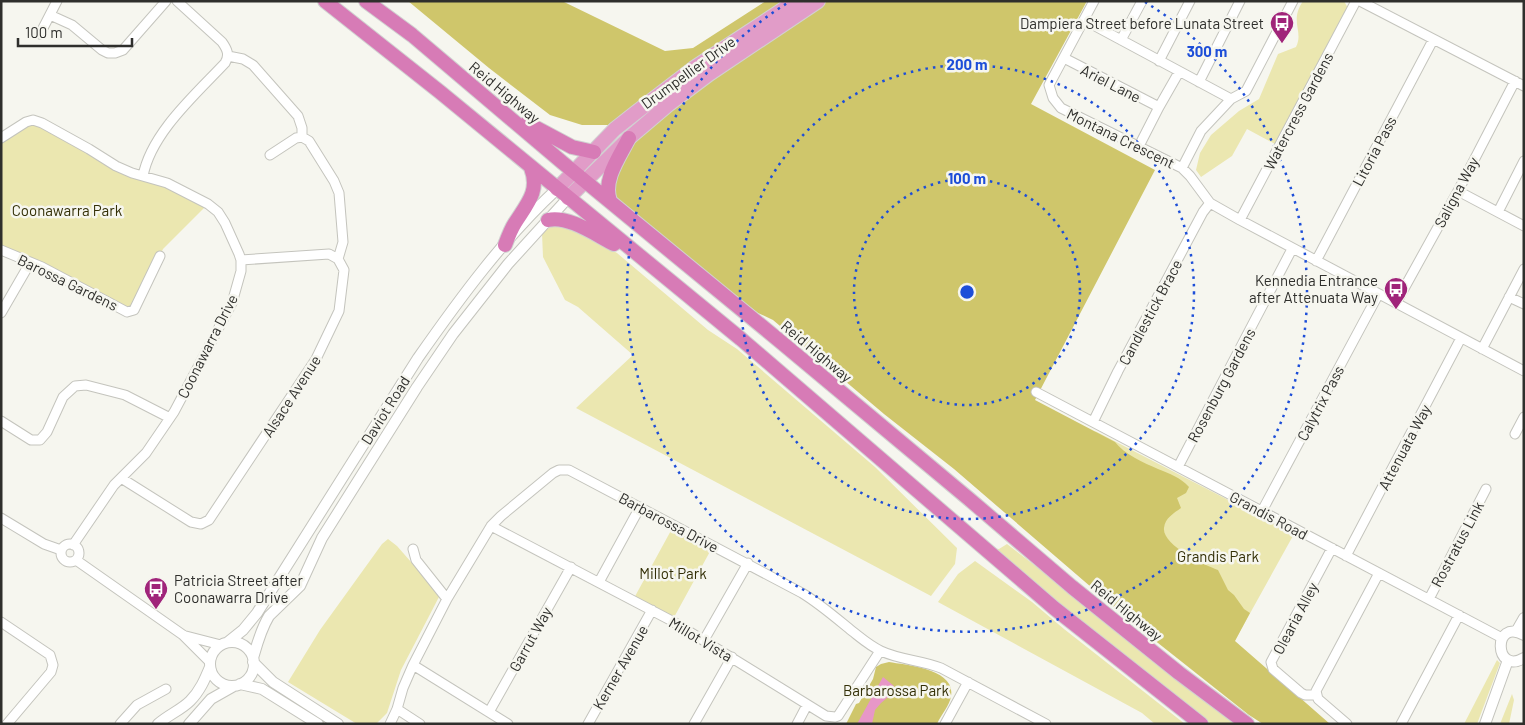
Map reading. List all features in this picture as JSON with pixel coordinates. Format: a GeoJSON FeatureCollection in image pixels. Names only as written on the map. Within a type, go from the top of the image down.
{"type":"FeatureCollection","features":[{"type":"Feature","properties":{"kind":"highway"},"geometry":{"type":"LineString","coordinates":[[325,1],[440,92],[740,339],[1002,565],[1102,647],[1201,724]]}},
{"type":"Feature","properties":{"kind":"highway","name":"Reid Highway"},"geometry":{"type":"LineString","coordinates":[[366,1],[412,35],[1125,630],[1247,724]]}},
{"type":"Feature","properties":{"kind":"highway"},"geometry":{"type":"LineString","coordinates":[[412,35],[435,46],[523,121],[540,132],[572,148],[594,152]]}},
{"type":"Feature","properties":{"kind":"highway"},"geometry":{"type":"LineString","coordinates":[[610,201],[607,190],[610,179],[629,138]]}},
{"type":"Feature","properties":{"kind":"highway"},"geometry":{"type":"LineString","coordinates":[[505,245],[515,223],[528,204],[534,188],[535,181],[531,168]]}},
{"type":"Feature","properties":{"kind":"highway"},"geometry":{"type":"LineString","coordinates":[[548,220],[555,218],[570,222],[639,257]]}},
{"type":"Feature","properties":{"kind":"main road","name":"Drumpellier Drive"},"geometry":{"type":"LineString","coordinates":[[579,176],[594,152],[616,129],[694,68],[796,1]]}},
{"type":"Feature","properties":{"kind":"main road","name":"Drumpellier Drive"},"geometry":{"type":"LineString","coordinates":[[579,176],[695,84],[818,1]]}},
{"type":"Feature","properties":{"kind":"main road"},"geometry":{"type":"LineString","coordinates":[[557,189],[579,176]]}},
{"type":"Feature","properties":{"kind":"main road"},"geometry":{"type":"LineString","coordinates":[[568,198],[579,176]]}},
{"type":"Feature","properties":{"kind":"street"},"geometry":{"type":"LineString","coordinates":[[40,34],[57,1]]}},
{"type":"Feature","properties":{"kind":"street"},"geometry":{"type":"LineString","coordinates":[[50,14],[72,25],[102,50],[108,53],[115,53],[123,50],[166,1]]}},
{"type":"Feature","properties":{"kind":"street"},"geometry":{"type":"LineString","coordinates":[[143,176],[145,165],[164,128],[224,63],[228,56],[222,42],[177,1]]}},
{"type":"Feature","properties":{"kind":"street","name":"Montana Crescent"},"geometry":{"type":"LineString","coordinates":[[1094,1],[1049,85],[1053,98],[1061,108],[1182,168]]}},
{"type":"Feature","properties":{"kind":"street"},"geometry":{"type":"LineString","coordinates":[[1121,40],[1142,1]]}},
{"type":"Feature","properties":{"kind":"street"},"geometry":{"type":"LineString","coordinates":[[1159,61],[1190,1]]}},
{"type":"Feature","properties":{"kind":"street"},"geometry":{"type":"LineString","coordinates":[[1199,82],[1240,1]]}},
{"type":"Feature","properties":{"kind":"street"},"geometry":{"type":"LineString","coordinates":[[1293,1],[1246,90],[1231,100],[1201,131],[1182,168],[1210,203],[1292,249],[1524,371]]}},
{"type":"Feature","properties":{"kind":"street"},"geometry":{"type":"LineString","coordinates":[[1358,1],[1524,86]]}},
{"type":"Feature","properties":{"kind":"street","name":"Watercress Gardens"},"geometry":{"type":"LineString","coordinates":[[1240,220],[1358,1]]}},
{"type":"Feature","properties":{"kind":"street"},"geometry":{"type":"LineString","coordinates":[[1084,20],[1231,100]]}},
{"type":"Feature","properties":{"kind":"street","name":"Litoria Pass"},"geometry":{"type":"LineString","coordinates":[[1316,261],[1433,40]]}},
{"type":"Feature","properties":{"kind":"street"},"geometry":{"type":"LineString","coordinates":[[228,56],[243,59],[253,65],[298,116],[302,128],[302,137]]}},
{"type":"Feature","properties":{"kind":"street","name":"Ariel Lane"},"geometry":{"type":"LineString","coordinates":[[1064,58],[1159,107]]}},
{"type":"Feature","properties":{"kind":"street"},"geometry":{"type":"LineString","coordinates":[[1139,146],[1179,72]]}},
{"type":"Feature","properties":{"kind":"street","name":"Saligna Way"},"geometry":{"type":"LineString","coordinates":[[1396,303],[1458,191],[1515,81]]}},
{"type":"Feature","properties":{"kind":"street"},"geometry":{"type":"LineString","coordinates":[[1,138],[26,122],[33,120],[66,136],[116,166],[167,183],[208,204],[218,212],[225,223],[241,260],[329,254],[338,259],[343,242],[339,193],[334,181],[309,141],[302,137],[296,138],[270,155]]}},
{"type":"Feature","properties":{"kind":"street"},"geometry":{"type":"LineString","coordinates":[[1498,212],[1524,161]]}},
{"type":"Feature","properties":{"kind":"street","name":"Daviot Road"},"geometry":{"type":"LineString","coordinates":[[225,644],[243,630],[254,618],[418,358],[464,294],[505,245],[557,189]]}},
{"type":"Feature","properties":{"kind":"street"},"geometry":{"type":"LineString","coordinates":[[1458,191],[1524,226]]}},
{"type":"Feature","properties":{"kind":"street","name":"Daviot Road"},"geometry":{"type":"LineString","coordinates":[[253,660],[265,622],[300,586],[322,538],[437,356],[495,279],[568,198]]}},
{"type":"Feature","properties":{"kind":"street","name":"Candlestick Brace"},"geometry":{"type":"LineString","coordinates":[[1093,422],[1203,212],[1210,203]]}},
{"type":"Feature","properties":{"kind":"street","name":"Rosenburg Gardens"},"geometry":{"type":"LineString","coordinates":[[1178,466],[1292,249]]}},
{"type":"Feature","properties":{"kind":"street","name":"Barossa Gardens"},"geometry":{"type":"LineString","coordinates":[[1,250],[42,267],[127,312],[134,310],[160,256]]}},
{"type":"Feature","properties":{"kind":"street","name":"Alsace Avenue"},"geometry":{"type":"LineString","coordinates":[[121,478],[191,522],[201,524],[209,520],[316,359],[339,311],[344,270],[338,259]]}},
{"type":"Feature","properties":{"kind":"street","name":"Coonawarra Drive"},"geometry":{"type":"LineString","coordinates":[[74,545],[114,485],[146,453],[170,418],[232,302],[241,271],[241,260]]}},
{"type":"Feature","properties":{"kind":"street"},"geometry":{"type":"LineString","coordinates":[[1,313],[30,263]]}},
{"type":"Feature","properties":{"kind":"street"},"geometry":{"type":"LineString","coordinates":[[1482,350],[1524,269]]}},
{"type":"Feature","properties":{"kind":"street","name":"Calytrix Pass"},"geometry":{"type":"LineString","coordinates":[[1262,511],[1378,295]]}},
{"type":"Feature","properties":{"kind":"street"},"geometry":{"type":"LineString","coordinates":[[1509,297],[1524,304]]}},
{"type":"Feature","properties":{"kind":"street","name":"Attenuata Way"},"geometry":{"type":"LineString","coordinates":[[1346,556],[1461,338]]}},
{"type":"Feature","properties":{"kind":"street"},"geometry":{"type":"LineString","coordinates":[[3,422],[31,440],[40,440],[47,432],[63,397],[75,386],[86,385],[125,395],[170,418]]}},
{"type":"Feature","properties":{"kind":"street","name":"Grandis Road"},"geometry":{"type":"LineString","coordinates":[[1036,392],[1502,638]]}},
{"type":"Feature","properties":{"kind":"street"},"geometry":{"type":"LineString","coordinates":[[1515,434],[1524,417]]}},
{"type":"Feature","properties":{"kind":"street","name":"Barbarossa Drive"},"geometry":{"type":"LineString","coordinates":[[390,723],[413,665],[447,599],[491,526],[553,473],[563,469],[569,470],[815,601],[880,651],[930,664],[968,682],[1045,724]]}},
{"type":"Feature","properties":{"kind":"street","name":"Rostratus Link"},"geometry":{"type":"LineString","coordinates":[[1429,599],[1486,489]]}},
{"type":"Feature","properties":{"kind":"street"},"geometry":{"type":"LineString","coordinates":[[599,582],[640,508]]}},
{"type":"Feature","properties":{"kind":"street"},"geometry":{"type":"LineString","coordinates":[[1,518],[44,544],[61,550]]}},
{"type":"Feature","properties":{"kind":"street","name":"Millot Vista"},"geometry":{"type":"LineString","coordinates":[[491,526],[652,610],[826,716],[838,716],[880,651]]}},
{"type":"Feature","properties":{"kind":"street"},"geometry":{"type":"LineString","coordinates":[[66,545],[74,545],[78,550],[76,560],[70,562],[63,560],[61,557],[61,550],[66,545]]}},
{"type":"Feature","properties":{"kind":"street","name":"Olearia Alley"},"geometry":{"type":"LineString","coordinates":[[1317,695],[1300,692],[1273,669],[1271,662],[1332,548]]}},
{"type":"Feature","properties":{"kind":"street"},"geometry":{"type":"LineString","coordinates":[[413,549],[416,560],[447,599]]}},
{"type":"Feature","properties":{"kind":"street"},"geometry":{"type":"LineString","coordinates":[[76,560],[183,635],[210,664],[213,676],[220,682],[262,690],[318,724]]}},
{"type":"Feature","properties":{"kind":"street"},"geometry":{"type":"LineString","coordinates":[[704,640],[748,564]]}},
{"type":"Feature","properties":{"kind":"street","name":"Garrut Way"},"geometry":{"type":"LineString","coordinates":[[489,712],[570,567]]}},
{"type":"Feature","properties":{"kind":"street"},"geometry":{"type":"LineString","coordinates":[[1346,724],[1318,699],[1316,691],[1378,573]]}},
{"type":"Feature","properties":{"kind":"street","name":"Kerner Avenue"},"geometry":{"type":"LineString","coordinates":[[588,724],[652,610]]}},
{"type":"Feature","properties":{"kind":"street"},"geometry":{"type":"LineString","coordinates":[[1400,724],[1458,615]]}},
{"type":"Feature","properties":{"kind":"street"},"geometry":{"type":"LineString","coordinates":[[1524,618],[1520,633],[1508,633],[1502,638],[1500,648],[1501,653],[1508,660],[1517,661],[1524,658]]}},
{"type":"Feature","properties":{"kind":"street"},"geometry":{"type":"LineString","coordinates":[[1,622],[50,655],[53,665],[51,672],[7,724]]}},
{"type":"Feature","properties":{"kind":"street"},"geometry":{"type":"LineString","coordinates":[[183,635],[225,644],[239,643],[248,649],[253,660],[273,682],[338,724]]}},
{"type":"Feature","properties":{"kind":"street"},"geometry":{"type":"LineString","coordinates":[[158,724],[185,705],[195,695],[203,683],[213,652],[225,644]]}},
{"type":"Feature","properties":{"kind":"street"},"geometry":{"type":"LineString","coordinates":[[694,724],[732,657]]}},
{"type":"Feature","properties":{"kind":"street"},"geometry":{"type":"LineString","coordinates":[[189,724],[211,699],[246,680],[251,674],[253,660]]}},
{"type":"Feature","properties":{"kind":"street"},"geometry":{"type":"LineString","coordinates":[[1485,724],[1508,660]]}},
{"type":"Feature","properties":{"kind":"street"},"geometry":{"type":"LineString","coordinates":[[413,665],[508,724]]}},
{"type":"Feature","properties":{"kind":"street"},"geometry":{"type":"LineString","coordinates":[[945,724],[968,682]]}},
{"type":"Feature","properties":{"kind":"street"},"geometry":{"type":"LineString","coordinates":[[120,724],[137,705],[166,689]]}},
{"type":"Feature","properties":{"kind":"street"},"geometry":{"type":"LineString","coordinates":[[797,724],[807,705]]}},
{"type":"Feature","properties":{"kind":"street"},"geometry":{"type":"LineString","coordinates":[[396,709],[420,724]]}},
{"type":"Feature","properties":{"kind":"green space"},"geometry":{"type":"Polygon","coordinates":[[[408,1],[562,1],[665,51],[693,48],[766,1],[782,1],[608,125],[582,125],[550,115],[489,68],[408,1]]]}},
{"type":"Feature","properties":{"kind":"green space"},"geometry":{"type":"Polygon","coordinates":[[[819,1],[1087,1],[1031,104],[1155,170],[1035,400],[1115,442],[1135,458],[1175,476],[1189,487],[1186,493],[1177,498],[1181,508],[1166,521],[1165,534],[1185,554],[1218,570],[1228,590],[1244,609],[1250,613],[1235,641],[1330,724],[1263,724],[1249,715],[1134,624],[954,469],[884,414],[773,320],[758,313],[644,224],[610,201],[610,179],[629,138],[819,1]]]}},
{"type":"Feature","properties":{"kind":"green space"},"geometry":{"type":"Polygon","coordinates":[[[1303,1],[1344,1],[1349,10],[1275,144],[1247,129],[1232,156],[1201,177],[1196,170],[1200,153],[1211,135],[1239,111],[1259,99],[1278,54],[1296,47],[1298,41],[1297,15],[1303,1]]]}},
{"type":"Feature","properties":{"kind":"green space","name":"Coonawarra Park"},"geometry":{"type":"Polygon","coordinates":[[[33,120],[89,149],[208,204],[163,249],[134,310],[126,310],[1,250],[1,138],[33,120]]]}},
{"type":"Feature","properties":{"kind":"green space"},"geometry":{"type":"Polygon","coordinates":[[[555,224],[578,231],[617,253],[708,330],[737,349],[875,467],[957,548],[955,564],[931,596],[576,408],[633,355],[578,307],[565,300],[543,257],[542,233],[555,224]]]}},
{"type":"Feature","properties":{"kind":"green space","name":"Grandis Park"},"geometry":{"type":"Polygon","coordinates":[[[1095,431],[1294,534],[1233,644],[1095,431]]]}},
{"type":"Feature","properties":{"kind":"green space","name":"Millot Park"},"geometry":{"type":"Polygon","coordinates":[[[674,525],[713,546],[672,621],[633,600],[674,525]]]}},
{"type":"Feature","properties":{"kind":"green space"},"geometry":{"type":"Polygon","coordinates":[[[388,539],[397,546],[440,595],[401,670],[387,713],[376,724],[357,724],[288,682],[320,630],[382,544],[388,539]]]}},
{"type":"Feature","properties":{"kind":"green space"},"geometry":{"type":"Polygon","coordinates":[[[1007,544],[1241,724],[1211,724],[1113,648],[992,548],[999,549],[1007,544]]]}},
{"type":"Feature","properties":{"kind":"green space"},"geometry":{"type":"Polygon","coordinates":[[[975,561],[1032,602],[1185,724],[1155,724],[1142,713],[938,602],[958,574],[975,561]]]}},
{"type":"Feature","properties":{"kind":"green space"},"geometry":{"type":"Polygon","coordinates":[[[1497,660],[1500,663],[1477,724],[1464,724],[1497,660]]]}},
{"type":"Feature","properties":{"kind":"green space","name":"Barbarossa Park"},"geometry":{"type":"Polygon","coordinates":[[[889,662],[928,670],[946,680],[950,687],[951,696],[937,724],[846,724],[856,704],[859,703],[873,679],[876,667],[889,662]]]}},
{"type":"Feature","properties":{"kind":"green space"},"geometry":{"type":"Polygon","coordinates":[[[1512,694],[1514,700],[1509,724],[1500,724],[1512,694]]]}},
{"type":"Feature","properties":{"kind":"shaded area"},"geometry":{"type":"Polygon","coordinates":[[[883,677],[894,686],[887,698],[875,710],[872,724],[857,724],[883,677]]]}},
{"type":"Feature","properties":{"kind":"place","name":"Dampiera Street before Lunata Street"},"geometry":{"type":"Point","coordinates":[1282,44]}},
{"type":"Feature","properties":{"kind":"place","name":"Kennedia Entrance after Attenuata Way"},"geometry":{"type":"Point","coordinates":[1396,310]}},
{"type":"Feature","properties":{"kind":"place","name":"Patricia Street after Coonawarra Drive"},"geometry":{"type":"Point","coordinates":[156,610]}}]}
